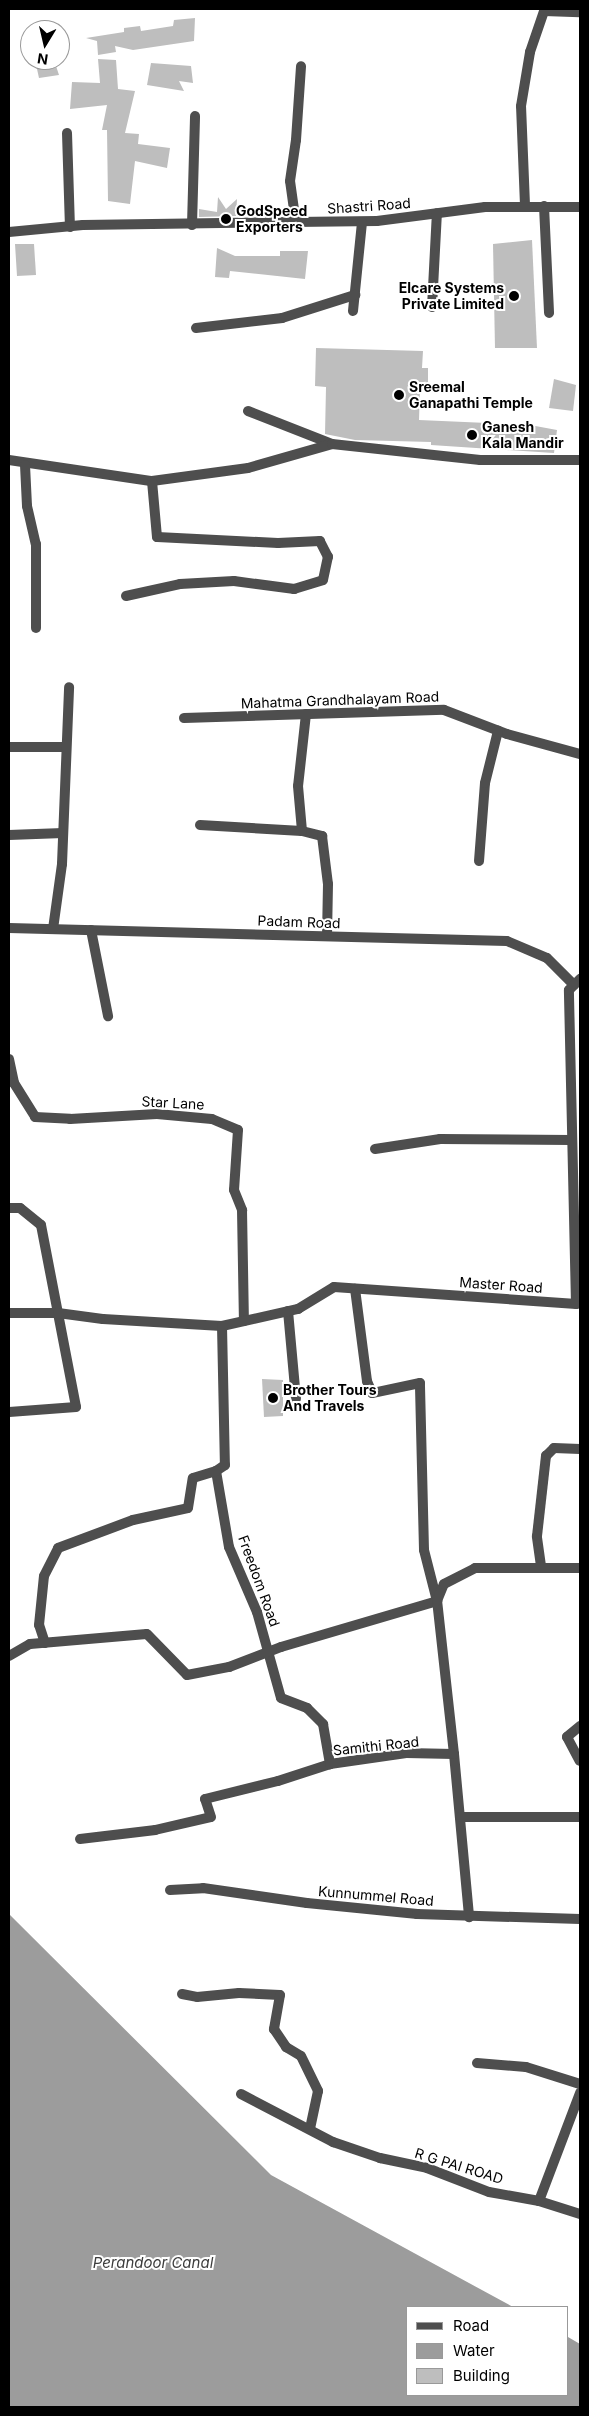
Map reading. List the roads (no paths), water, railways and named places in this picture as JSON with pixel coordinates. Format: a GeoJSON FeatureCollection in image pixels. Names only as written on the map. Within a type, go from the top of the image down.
{"type":"FeatureCollection","features":[{"type":"Feature","properties":{"kind":"street"},"geometry":{"type":"LineString","coordinates":[[525,205],[521,106],[530,52],[544,11],[580,12]]}},
{"type":"Feature","properties":{"kind":"street"},"geometry":{"type":"LineString","coordinates":[[296,224],[290,181],[296,140],[300,66]]}},
{"type":"Feature","properties":{"kind":"street"},"geometry":{"type":"LineString","coordinates":[[192,225],[195,116]]}},
{"type":"Feature","properties":{"kind":"street"},"geometry":{"type":"LineString","coordinates":[[67,133],[70,226]]}},
{"type":"Feature","properties":{"kind":"street","name":"Shastri Road"},"geometry":{"type":"LineString","coordinates":[[9,232],[70,226],[362,222],[525,205],[580,207]]}},
{"type":"Feature","properties":{"kind":"street"},"geometry":{"type":"LineString","coordinates":[[544,206],[549,312]]}},
{"type":"Feature","properties":{"kind":"street"},"geometry":{"type":"LineString","coordinates":[[432,307],[437,213]]}},
{"type":"Feature","properties":{"kind":"street"},"geometry":{"type":"LineString","coordinates":[[353,311],[362,222]]}},
{"type":"Feature","properties":{"kind":"street"},"geometry":{"type":"LineString","coordinates":[[196,328],[282,318],[355,295]]}},
{"type":"Feature","properties":{"kind":"street"},"geometry":{"type":"LineString","coordinates":[[248,411],[332,444],[480,460],[580,460]]}},
{"type":"Feature","properties":{"kind":"street"},"geometry":{"type":"LineString","coordinates":[[9,460],[25,465],[152,481],[248,468],[332,444]]}},
{"type":"Feature","properties":{"kind":"street"},"geometry":{"type":"LineString","coordinates":[[25,465],[27,506],[36,544],[36,628]]}},
{"type":"Feature","properties":{"kind":"street"},"geometry":{"type":"LineString","coordinates":[[126,596],[180,584],[234,581],[294,589],[323,580],[328,557],[320,541],[278,543],[157,537],[152,481]]}},
{"type":"Feature","properties":{"kind":"street"},"geometry":{"type":"LineString","coordinates":[[53,929],[63,833],[69,687]]}},
{"type":"Feature","properties":{"kind":"street","name":"Mahatma Grandhalayam Road"},"geometry":{"type":"LineString","coordinates":[[184,718],[444,710],[498,730],[580,754]]}},
{"type":"Feature","properties":{"kind":"street"},"geometry":{"type":"LineString","coordinates":[[302,831],[298,786],[306,714]]}},
{"type":"Feature","properties":{"kind":"street"},"geometry":{"type":"LineString","coordinates":[[479,861],[485,783],[498,730]]}},
{"type":"Feature","properties":{"kind":"street"},"geometry":{"type":"LineString","coordinates":[[9,747],[66,747]]}},
{"type":"Feature","properties":{"kind":"street"},"geometry":{"type":"LineString","coordinates":[[200,825],[302,831],[322,836],[328,884],[327,936]]}},
{"type":"Feature","properties":{"kind":"street"},"geometry":{"type":"LineString","coordinates":[[9,835],[63,833]]}},
{"type":"Feature","properties":{"kind":"street","name":"Padam Road"},"geometry":{"type":"LineString","coordinates":[[9,928],[507,941],[547,958],[577,982]]}},
{"type":"Feature","properties":{"kind":"street"},"geometry":{"type":"LineString","coordinates":[[91,930],[108,1016]]}},
{"type":"Feature","properties":{"kind":"street","name":"Master Road"},"geometry":{"type":"LineString","coordinates":[[9,1313],[58,1313],[103,1319],[222,1326],[288,1311],[334,1287],[576,1304],[578,1290],[571,1140],[569,990],[577,982]]}},
{"type":"Feature","properties":{"kind":"street","name":"Star Lane"},"geometry":{"type":"LineString","coordinates":[[9,1059],[14,1083],[35,1116],[70,1119],[157,1114],[212,1119],[238,1130],[234,1190],[242,1210],[244,1321]]}},
{"type":"Feature","properties":{"kind":"street"},"geometry":{"type":"LineString","coordinates":[[375,1149],[440,1140],[571,1140]]}},
{"type":"Feature","properties":{"kind":"street"},"geometry":{"type":"LineString","coordinates":[[9,1208],[20,1208],[41,1225],[76,1407],[9,1412]]}},
{"type":"Feature","properties":{"kind":"street"},"geometry":{"type":"LineString","coordinates":[[355,1289],[367,1381],[372,1393],[420,1383],[424,1550],[437,1601],[469,1917]]}},
{"type":"Feature","properties":{"kind":"street"},"geometry":{"type":"LineString","coordinates":[[288,1311],[296,1399]]}},
{"type":"Feature","properties":{"kind":"street"},"geometry":{"type":"LineString","coordinates":[[44,1643],[39,1625],[44,1576],[58,1548],[133,1520],[188,1508],[193,1478],[216,1471],[226,1465],[222,1326]]}},
{"type":"Feature","properties":{"kind":"street"},"geometry":{"type":"LineString","coordinates":[[541,1566],[537,1536],[546,1456],[554,1448],[580,1449]]}},
{"type":"Feature","properties":{"kind":"street","name":"Freedom Road"},"geometry":{"type":"LineString","coordinates":[[216,1471],[230,1546],[270,1652],[281,1698],[307,1708],[323,1724],[330,1764]]}},
{"type":"Feature","properties":{"kind":"street"},"geometry":{"type":"LineString","coordinates":[[437,1601],[444,1584],[475,1568],[541,1566],[580,1568]]}},
{"type":"Feature","properties":{"kind":"street"},"geometry":{"type":"LineString","coordinates":[[9,1656],[30,1644],[147,1634],[187,1675],[229,1667],[270,1652],[437,1601]]}},
{"type":"Feature","properties":{"kind":"street"},"geometry":{"type":"LineString","coordinates":[[580,1726],[567,1737],[580,1761]]}},
{"type":"Feature","properties":{"kind":"street","name":"Samithi Road"},"geometry":{"type":"LineString","coordinates":[[80,1839],[155,1830],[211,1817],[206,1799],[278,1782],[330,1764],[406,1753],[454,1754]]}},
{"type":"Feature","properties":{"kind":"street"},"geometry":{"type":"LineString","coordinates":[[460,1817],[580,1816]]}},
{"type":"Feature","properties":{"kind":"street","name":"Kunnummel Road"},"geometry":{"type":"LineString","coordinates":[[170,1890],[204,1888],[307,1904],[469,1917],[580,1919]]}},
{"type":"Feature","properties":{"kind":"street"},"geometry":{"type":"LineString","coordinates":[[182,1994],[196,1997],[238,1993],[280,1995],[274,2029],[286,2047],[301,2056],[318,2091],[310,2129]]}},
{"type":"Feature","properties":{"kind":"street"},"geometry":{"type":"LineString","coordinates":[[477,2062],[526,2067],[580,2084]]}},
{"type":"Feature","properties":{"kind":"street"},"geometry":{"type":"LineString","coordinates":[[539,2200],[580,2093]]}},
{"type":"Feature","properties":{"kind":"street","name":"R G PAI ROAD"},"geometry":{"type":"LineString","coordinates":[[240,2094],[333,2142],[380,2158],[427,2168],[489,2192],[539,2200],[580,2214]]}},
{"type":"Feature","properties":{"kind":"water","name":"Perandoor Canal"},"geometry":{"type":"Polygon","coordinates":[[[9,1914],[271,2175],[511,2306],[406,2306],[406,2396],[569,2396],[569,2338],[580,2344],[580,2407],[9,2407],[9,1914]]]}},
{"type":"Feature","properties":{"kind":"place","name":"GodSpeed Exporters"},"geometry":{"type":"Point","coordinates":[226,219]}},
{"type":"Feature","properties":{"kind":"place","name":"Elcare Systems Private Limited"},"geometry":{"type":"Point","coordinates":[514,296]}},
{"type":"Feature","properties":{"kind":"place","name":"Sreemal Ganapathi Temple"},"geometry":{"type":"Point","coordinates":[399,395]}},
{"type":"Feature","properties":{"kind":"place","name":"Ganesh Kala Mandir"},"geometry":{"type":"Point","coordinates":[472,435]}},
{"type":"Feature","properties":{"kind":"place","name":"Brother Tours And Travels"},"geometry":{"type":"Point","coordinates":[273,1398]}}]}
